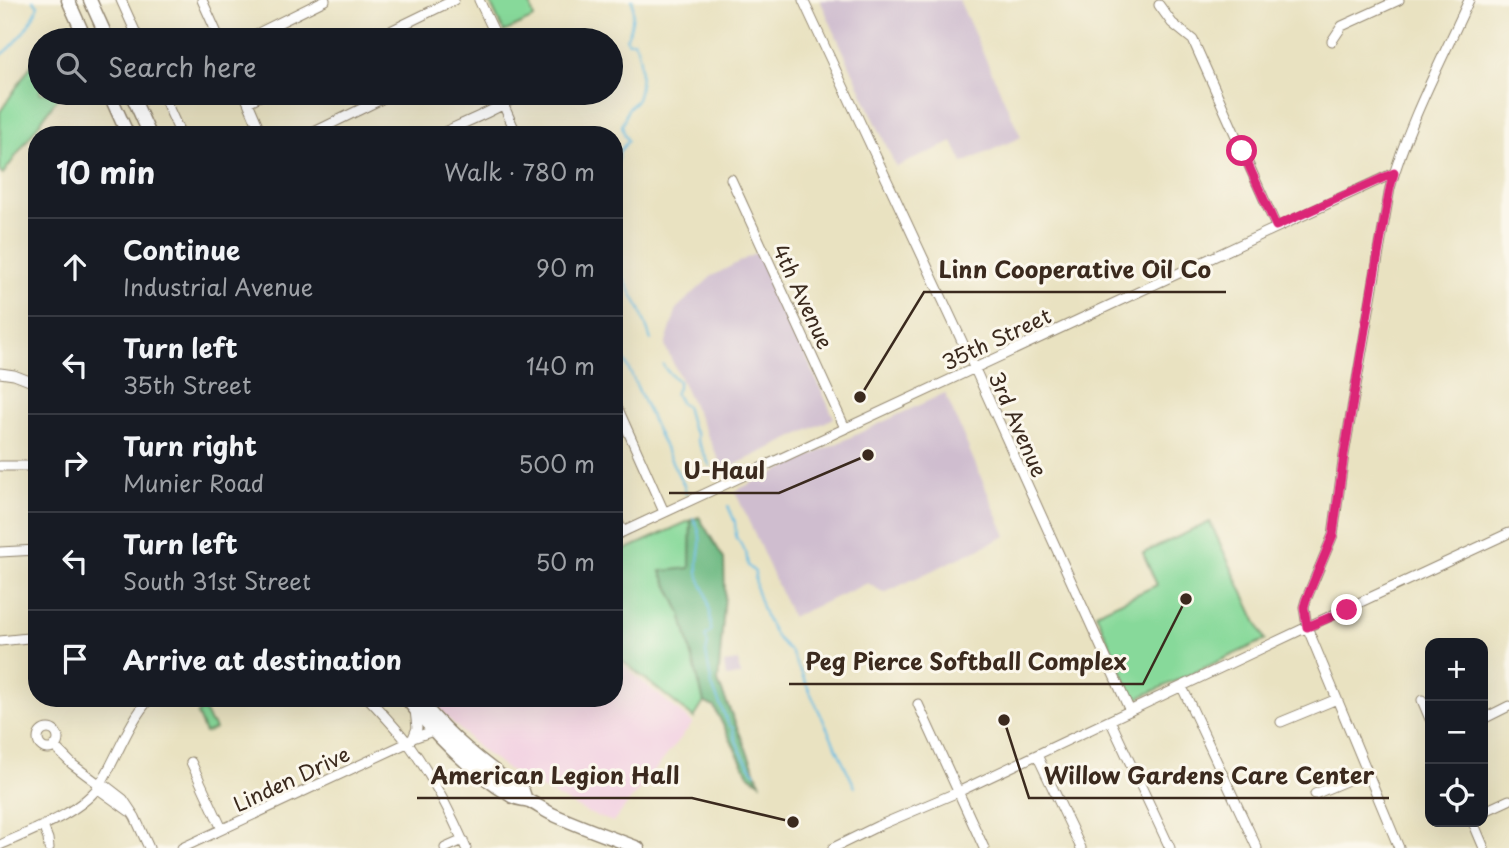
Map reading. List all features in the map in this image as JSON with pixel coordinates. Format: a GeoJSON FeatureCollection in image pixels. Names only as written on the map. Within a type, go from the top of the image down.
{"type":"FeatureCollection","features":[{"type":"Feature","properties":{"kind":"main road"},"geometry":{"type":"LineString","coordinates":[[68,0],[81,28]]}},
{"type":"Feature","properties":{"kind":"main road"},"geometry":{"type":"LineString","coordinates":[[90,0],[103,28]]}},
{"type":"Feature","properties":{"kind":"main road"},"geometry":{"type":"LineString","coordinates":[[114,105],[124,126]]}},
{"type":"Feature","properties":{"kind":"main road"},"geometry":{"type":"LineString","coordinates":[[136,105],[146,126]]}},
{"type":"Feature","properties":{"kind":"main road"},"geometry":{"type":"LineString","coordinates":[[418,707],[433,731],[472,768],[517,799],[526,800],[550,813],[638,848]]}},
{"type":"Feature","properties":{"kind":"main road"},"geometry":{"type":"LineString","coordinates":[[419,707],[463,747],[523,791],[526,800]]}},
{"type":"Feature","properties":{"kind":"street"},"geometry":{"type":"LineString","coordinates":[[121,0],[134,28]]}},
{"type":"Feature","properties":{"kind":"street"},"geometry":{"type":"LineString","coordinates":[[202,0],[215,28]]}},
{"type":"Feature","properties":{"kind":"street"},"geometry":{"type":"LineString","coordinates":[[269,28],[326,0]]}},
{"type":"Feature","properties":{"kind":"street"},"geometry":{"type":"LineString","coordinates":[[397,28],[454,0]]}},
{"type":"Feature","properties":{"kind":"street"},"geometry":{"type":"LineString","coordinates":[[479,0],[492,28]]}},
{"type":"Feature","properties":{"kind":"street","name":"3rd Avenue"},"geometry":{"type":"LineString","coordinates":[[803,0],[1130,711]]}},
{"type":"Feature","properties":{"kind":"street"},"geometry":{"type":"LineString","coordinates":[[1332,41],[1342,26],[1399,0]]}},
{"type":"Feature","properties":{"kind":"street"},"geometry":{"type":"LineString","coordinates":[[1397,848],[1307,627],[1304,607],[1333,535],[1394,173],[1469,0]]}},
{"type":"Feature","properties":{"kind":"street"},"geometry":{"type":"LineString","coordinates":[[1159,5],[1172,23],[1192,40],[1276,226]]}},
{"type":"Feature","properties":{"kind":"street"},"geometry":{"type":"LineString","coordinates":[[167,105],[177,126]]}},
{"type":"Feature","properties":{"kind":"street"},"geometry":{"type":"LineString","coordinates":[[249,105],[258,126]]}},
{"type":"Feature","properties":{"kind":"street"},"geometry":{"type":"LineString","coordinates":[[326,126],[369,105]]}},
{"type":"Feature","properties":{"kind":"street"},"geometry":{"type":"LineString","coordinates":[[455,126],[501,105]]}},
{"type":"Feature","properties":{"kind":"street"},"geometry":{"type":"LineString","coordinates":[[503,105],[513,126]]}},
{"type":"Feature","properties":{"kind":"street","name":"35th Street"},"geometry":{"type":"LineString","coordinates":[[623,532],[1394,173]]}},
{"type":"Feature","properties":{"kind":"street","name":"4th Avenue"},"geometry":{"type":"LineString","coordinates":[[731,178],[845,428]]}},
{"type":"Feature","properties":{"kind":"street"},"geometry":{"type":"LineString","coordinates":[[0,373],[28,380]]}},
{"type":"Feature","properties":{"kind":"street"},"geometry":{"type":"LineString","coordinates":[[623,420],[664,512]]}},
{"type":"Feature","properties":{"kind":"street"},"geometry":{"type":"LineString","coordinates":[[0,466],[28,466]]}},
{"type":"Feature","properties":{"kind":"street"},"geometry":{"type":"LineString","coordinates":[[833,848],[1509,533]]}},
{"type":"Feature","properties":{"kind":"street"},"geometry":{"type":"LineString","coordinates":[[0,552],[28,550]]}},
{"type":"Feature","properties":{"kind":"street"},"geometry":{"type":"LineString","coordinates":[[0,640],[28,638]]}},
{"type":"Feature","properties":{"kind":"street"},"geometry":{"type":"LineString","coordinates":[[1182,687],[1257,848]]}},
{"type":"Feature","properties":{"kind":"street"},"geometry":{"type":"LineString","coordinates":[[1281,722],[1337,699]]}},
{"type":"Feature","properties":{"kind":"street"},"geometry":{"type":"LineString","coordinates":[[1422,700],[1425,707]]}},
{"type":"Feature","properties":{"kind":"street"},"geometry":{"type":"LineString","coordinates":[[918,704],[984,848]]}},
{"type":"Feature","properties":{"kind":"street"},"geometry":{"type":"LineString","coordinates":[[1488,716],[1509,706]]}},
{"type":"Feature","properties":{"kind":"street"},"geometry":{"type":"LineString","coordinates":[[0,845],[43,826],[85,800],[99,785],[144,707]]}},
{"type":"Feature","properties":{"kind":"street"},"geometry":{"type":"LineString","coordinates":[[377,707],[410,740],[440,793],[464,844],[445,848]]}},
{"type":"Feature","properties":{"kind":"street"},"geometry":{"type":"LineString","coordinates":[[410,740],[417,728],[416,707]]}},
{"type":"Feature","properties":{"kind":"street"},"geometry":{"type":"LineString","coordinates":[[1110,720],[1170,848]]}},
{"type":"Feature","properties":{"kind":"street","name":"Linden Drive"},"geometry":{"type":"LineString","coordinates":[[182,848],[433,731]]}},
{"type":"Feature","properties":{"kind":"street"},"geometry":{"type":"LineString","coordinates":[[54,746],[99,785],[123,799],[149,848]]}},
{"type":"Feature","properties":{"kind":"street"},"geometry":{"type":"LineString","coordinates":[[1037,755],[1081,848]]}},
{"type":"Feature","properties":{"kind":"street"},"geometry":{"type":"LineString","coordinates":[[191,762],[222,829]]}},
{"type":"Feature","properties":{"kind":"street"},"geometry":{"type":"LineString","coordinates":[[1315,794],[1367,772]]}},
{"type":"Feature","properties":{"kind":"street"},"geometry":{"type":"LineString","coordinates":[[1488,810],[1509,800]]}},
{"type":"Feature","properties":{"kind":"street"},"geometry":{"type":"LineString","coordinates":[[43,826],[49,848]]}},
{"type":"Feature","properties":{"kind":"street"},"geometry":{"type":"LineString","coordinates":[[1475,827],[1484,848]]}},
{"type":"Feature","properties":{"kind":"shaded area"},"geometry":{"type":"Polygon","coordinates":[[[820,0],[959,0],[1021,137],[963,163],[953,142],[896,167],[820,0]]]}},
{"type":"Feature","properties":{"kind":"shaded area"},"geometry":{"type":"Polygon","coordinates":[[[758,252],[834,418],[724,470],[665,346],[677,308],[712,276],[758,252]]]}},
{"type":"Feature","properties":{"kind":"shaded area"},"geometry":{"type":"Polygon","coordinates":[[[945,393],[1006,536],[884,593],[868,583],[792,617],[735,491],[945,393]]]}},
{"type":"Feature","properties":{"kind":"shaded area"},"geometry":{"type":"Polygon","coordinates":[[[738,661],[740,675],[726,677],[724,663],[738,661]]]}},
{"type":"Feature","properties":{"kind":"shaded area"},"geometry":{"type":"Polygon","coordinates":[[[623,665],[693,723],[613,822],[588,813],[527,783],[480,749],[438,707],[623,707],[623,665]]]}},
{"type":"Feature","properties":{"kind":"green space"},"geometry":{"type":"Polygon","coordinates":[[[489,0],[529,0],[534,18],[513,28],[502,28],[489,0]]]}},
{"type":"Feature","properties":{"kind":"green space"},"geometry":{"type":"Polygon","coordinates":[[[28,70],[28,105],[52,105],[37,126],[28,126],[28,139],[3,174],[0,172],[0,112],[28,70]]]}},
{"type":"Feature","properties":{"kind":"green space"},"geometry":{"type":"Polygon","coordinates":[[[699,517],[724,559],[725,594],[718,682],[760,782],[748,774],[714,707],[704,702],[681,613],[661,571],[690,568],[691,520],[699,517]]]}},
{"type":"Feature","properties":{"kind":"green space"},"geometry":{"type":"Polygon","coordinates":[[[691,520],[690,568],[661,572],[681,613],[704,702],[694,718],[623,661],[623,551],[691,520]]]}},
{"type":"Feature","properties":{"kind":"green space"},"geometry":{"type":"Polygon","coordinates":[[[1210,522],[1265,640],[1134,700],[1096,613],[1157,585],[1143,553],[1210,522]]]}},
{"type":"Feature","properties":{"kind":"green space"},"geometry":{"type":"Polygon","coordinates":[[[202,710],[215,729],[205,733],[197,714],[202,710]]]}},
{"type":"Feature","properties":{"kind":"waterway"},"geometry":{"type":"LineString","coordinates":[[0,56],[28,26],[38,5],[33,0]]}},
{"type":"Feature","properties":{"kind":"waterway"},"geometry":{"type":"LineString","coordinates":[[622,126],[628,108],[636,101],[640,88],[641,71],[637,46],[634,41],[628,42],[626,38],[632,19],[632,0]]}},
{"type":"Feature","properties":{"kind":"waterway"},"geometry":{"type":"LineString","coordinates":[[623,130],[628,141],[623,147]]}},
{"type":"Feature","properties":{"kind":"waterway"},"geometry":{"type":"LineString","coordinates":[[623,278],[640,309],[651,340]]}},
{"type":"Feature","properties":{"kind":"waterway"},"geometry":{"type":"LineString","coordinates":[[623,357],[686,494]]}},
{"type":"Feature","properties":{"kind":"waterway"},"geometry":{"type":"LineString","coordinates":[[663,365],[678,381],[675,393],[681,404],[686,406],[692,428],[710,466]]}},
{"type":"Feature","properties":{"kind":"waterway"},"geometry":{"type":"LineString","coordinates":[[728,506],[735,522],[736,537],[746,552],[748,566],[755,572],[756,589],[765,616],[777,638],[791,652],[855,787]]}},
{"type":"Feature","properties":{"kind":"waterway"},"geometry":{"type":"LineString","coordinates":[[693,518],[700,535],[699,577],[706,593],[710,616],[711,631],[705,636],[712,686],[729,725],[733,728],[741,752],[756,773]]}},
{"type":"Feature","properties":{"kind":"place","name":"Linn Cooperative Oil Co"},"geometry":{"type":"Point","coordinates":[860,397]}},
{"type":"Feature","properties":{"kind":"place","name":"U-Haul"},"geometry":{"type":"Point","coordinates":[868,455]}},
{"type":"Feature","properties":{"kind":"place","name":"Peg Pierce Softball Complex"},"geometry":{"type":"Point","coordinates":[1186,599]}},
{"type":"Feature","properties":{"kind":"place","name":"Willow Gardens Care Center"},"geometry":{"type":"Point","coordinates":[1004,720]}},
{"type":"Feature","properties":{"kind":"place","name":"American Legion Hall"},"geometry":{"type":"Point","coordinates":[793,822]}},
{"type":"Feature","properties":{"kind":"route"},"geometry":{"type":"LineString","coordinates":[[1242,151],[1276,226],[1394,173],[1373,282],[1333,535],[1309,589],[1304,607],[1307,627],[1347,610]]}}]}
